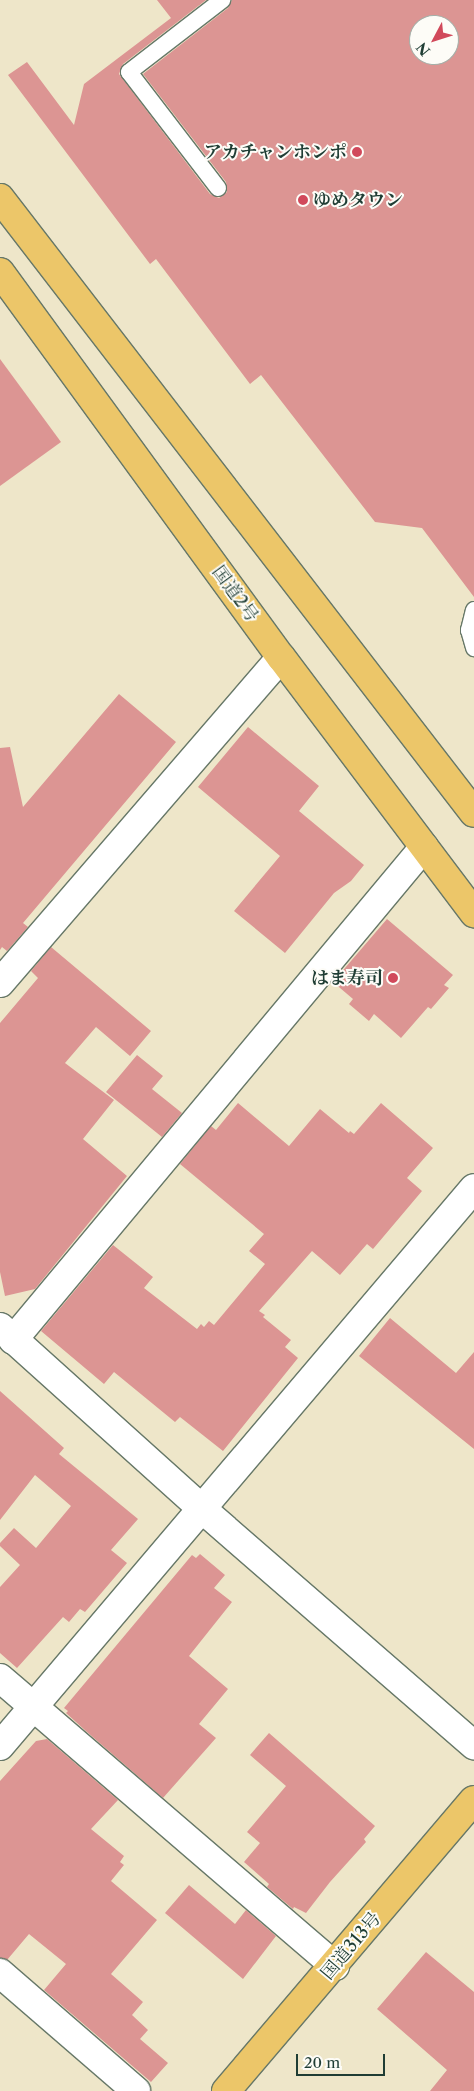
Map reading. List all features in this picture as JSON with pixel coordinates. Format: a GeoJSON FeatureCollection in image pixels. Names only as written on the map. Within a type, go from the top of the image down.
{"type":"FeatureCollection","features":[{"type":"Feature","properties":{"kind":"highway"},"geometry":{"type":"LineString","coordinates":[[0,198],[474,813]]}},
{"type":"Feature","properties":{"kind":"highway","name":"国道2号"},"geometry":{"type":"LineString","coordinates":[[5,289],[474,913]]}},
{"type":"Feature","properties":{"kind":"highway","name":"国道313号"},"geometry":{"type":"LineString","coordinates":[[226,2091],[335,1966],[474,1800]]}},
{"type":"Feature","properties":{"kind":"street"},"geometry":{"type":"LineString","coordinates":[[0,982],[281,657]]}},
{"type":"Feature","properties":{"kind":"street"},"geometry":{"type":"LineString","coordinates":[[424,846],[6,1333],[201,1508],[474,1745]]}},
{"type":"Feature","properties":{"kind":"street"},"geometry":{"type":"LineString","coordinates":[[0,1746],[474,1188]]}},
{"type":"Feature","properties":{"kind":"street"},"geometry":{"type":"LineString","coordinates":[[0,1678],[335,1966]]}},
{"type":"Feature","properties":{"kind":"street"},"geometry":{"type":"LineString","coordinates":[[0,1974],[136,2091]]}},
{"type":"Feature","properties":{"kind":"lane"},"geometry":{"type":"LineString","coordinates":[[218,188],[129,72],[222,0]]}},
{"type":"Feature","properties":{"kind":"lane"},"geometry":{"type":"LineString","coordinates":[[474,610],[469,630],[474,648]]}},
{"type":"Feature","properties":{"kind":"building","name":"ゆめタウン"},"geometry":{"type":"Polygon","coordinates":[[[157,0],[206,0],[123,64],[119,74],[210,194],[219,198],[227,192],[226,182],[143,74],[228,8],[232,0],[474,0],[474,597],[422,528],[375,522],[261,375],[250,384],[156,259],[150,264],[8,75],[27,62],[74,125],[84,84],[171,18],[157,0]]]}},
{"type":"Feature","properties":{"kind":"building"},"geometry":{"type":"Polygon","coordinates":[[[0,359],[61,442],[0,486],[0,359]]]}},
{"type":"Feature","properties":{"kind":"building"},"geometry":{"type":"Polygon","coordinates":[[[119,694],[176,742],[23,923],[28,927],[7,951],[2,947],[0,950],[0,748],[10,747],[23,807],[119,694]]]}},
{"type":"Feature","properties":{"kind":"building"},"geometry":{"type":"Polygon","coordinates":[[[248,727],[319,786],[299,811],[364,865],[351,881],[334,893],[285,953],[234,911],[280,856],[198,787],[248,727]]]}},
{"type":"Feature","properties":{"kind":"building","name":"はま寿司"},"geometry":{"type":"Polygon","coordinates":[[[387,919],[453,975],[444,985],[449,988],[431,1009],[428,1007],[401,1038],[374,1014],[369,1021],[349,1004],[353,999],[333,982],[387,919]]]}},
{"type":"Feature","properties":{"kind":"building"},"geometry":{"type":"Polygon","coordinates":[[[51,947],[151,1031],[130,1056],[96,1027],[65,1063],[114,1100],[83,1139],[127,1176],[35,1289],[5,1296],[0,1272],[0,1023],[38,978],[31,971],[51,947]]]}},
{"type":"Feature","properties":{"kind":"building"},"geometry":{"type":"Polygon","coordinates":[[[137,1055],[163,1076],[152,1089],[182,1113],[162,1137],[106,1092],[137,1055]]]}},
{"type":"Feature","properties":{"kind":"building"},"geometry":{"type":"Polygon","coordinates":[[[238,1103],[289,1146],[320,1109],[349,1133],[350,1131],[354,1134],[381,1103],[433,1148],[407,1178],[422,1191],[373,1249],[367,1244],[340,1275],[312,1251],[259,1311],[265,1315],[263,1317],[291,1340],[285,1347],[298,1358],[223,1451],[180,1417],[175,1422],[114,1372],[104,1384],[41,1331],[113,1245],[153,1277],[144,1288],[197,1329],[201,1324],[204,1327],[209,1321],[214,1325],[265,1264],[249,1251],[264,1234],[180,1164],[211,1126],[216,1130],[238,1103]]]}},
{"type":"Feature","properties":{"kind":"building"},"geometry":{"type":"Polygon","coordinates":[[[390,1318],[456,1373],[474,1352],[474,1449],[359,1356],[390,1318]]]}},
{"type":"Feature","properties":{"kind":"building"},"geometry":{"type":"Polygon","coordinates":[[[0,1391],[64,1448],[59,1454],[138,1519],[111,1550],[127,1563],[85,1612],[80,1609],[69,1622],[63,1617],[17,1668],[0,1653],[0,1587],[20,1565],[0,1546],[0,1543],[14,1528],[36,1548],[71,1506],[35,1475],[0,1520],[0,1391]]]}},
{"type":"Feature","properties":{"kind":"building"},"geometry":{"type":"Polygon","coordinates":[[[200,1554],[225,1575],[214,1588],[232,1602],[189,1656],[228,1689],[199,1724],[216,1738],[163,1798],[66,1713],[68,1711],[64,1708],[192,1555],[196,1558],[200,1554]]]}},
{"type":"Feature","properties":{"kind":"building"},"geometry":{"type":"Polygon","coordinates":[[[269,1733],[375,1826],[364,1839],[366,1842],[330,1882],[306,1913],[294,1907],[293,1909],[267,1887],[269,1884],[244,1862],[260,1843],[247,1832],[286,1786],[250,1755],[269,1733]]]}},
{"type":"Feature","properties":{"kind":"building"},"geometry":{"type":"Polygon","coordinates":[[[47,1739],[118,1800],[91,1829],[124,1856],[120,1862],[124,1865],[111,1881],[157,1920],[111,1974],[143,2002],[132,2015],[148,2030],[140,2039],[168,2063],[151,2082],[44,1990],[66,1964],[29,1934],[7,1960],[0,1958],[0,1781],[36,1741],[47,1739]]]}},
{"type":"Feature","properties":{"kind":"building"},"geometry":{"type":"Polygon","coordinates":[[[189,1885],[235,1924],[246,1910],[276,1936],[243,1979],[165,1913],[189,1885]]]}},
{"type":"Feature","properties":{"kind":"building"},"geometry":{"type":"Polygon","coordinates":[[[426,1952],[474,1992],[474,2091],[430,2091],[447,2070],[377,2009],[426,1952]]]}},
{"type":"Feature","properties":{"kind":"place","name":"アカチャンホンポ"},"geometry":{"type":"Point","coordinates":[357,152]}},
{"type":"Feature","properties":{"kind":"place","name":"ゆめタウン"},"geometry":{"type":"Point","coordinates":[303,200]}},
{"type":"Feature","properties":{"kind":"place","name":"はま寿司"},"geometry":{"type":"Point","coordinates":[393,978]}}]}
